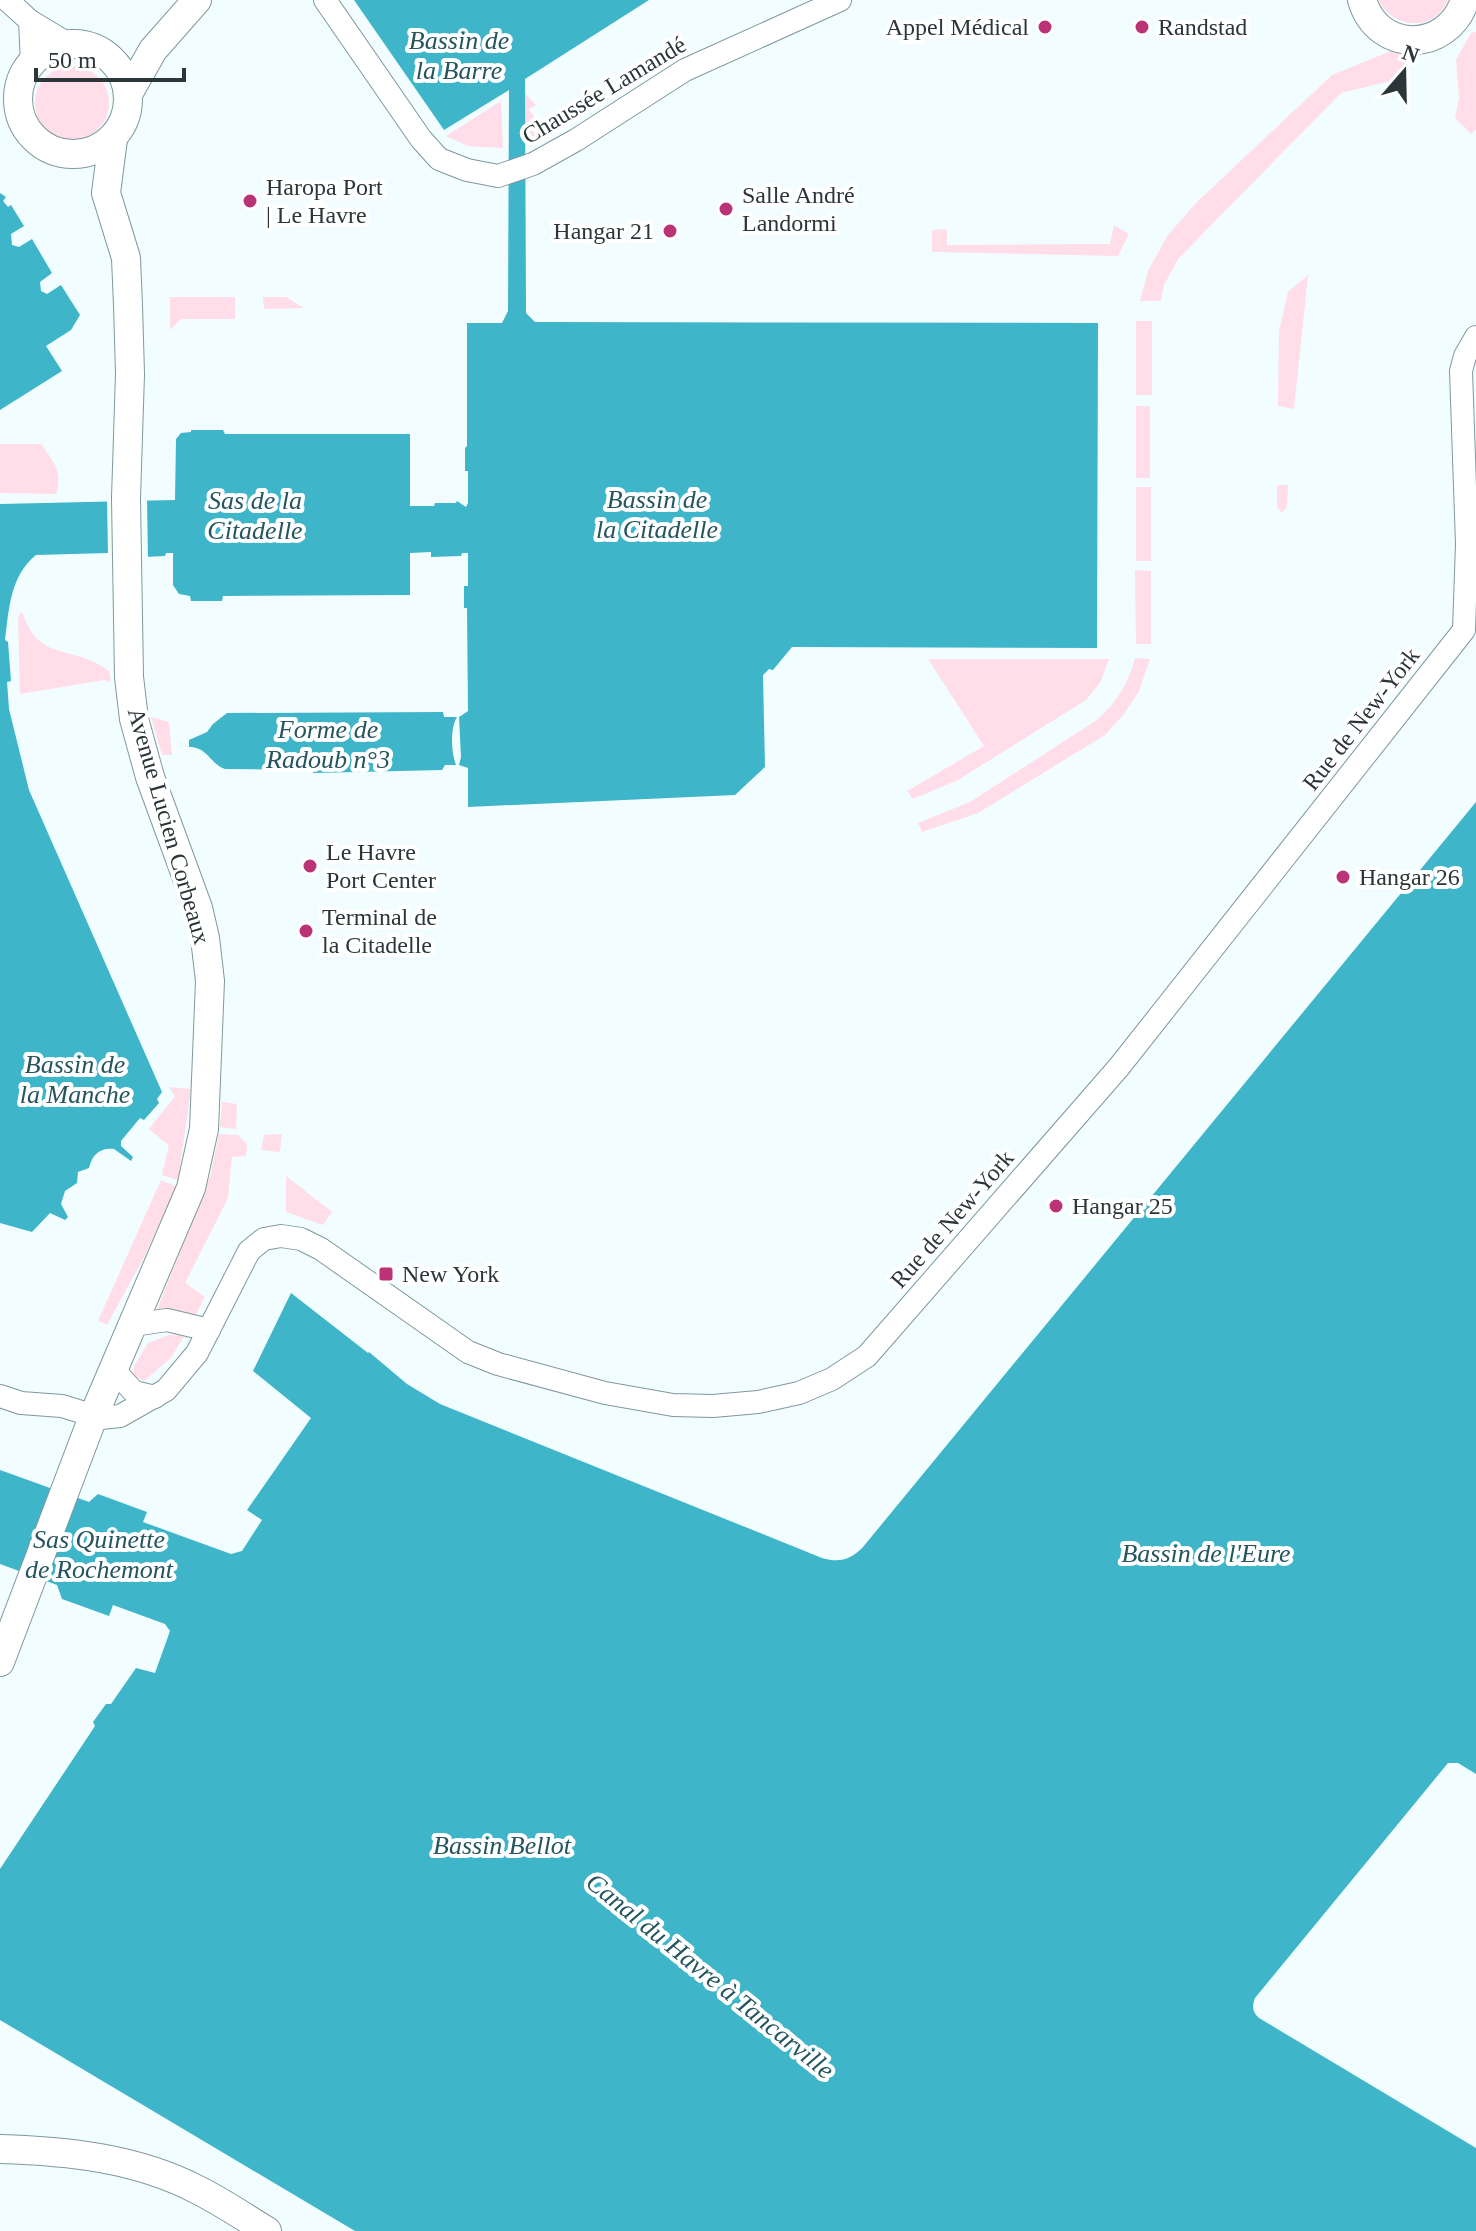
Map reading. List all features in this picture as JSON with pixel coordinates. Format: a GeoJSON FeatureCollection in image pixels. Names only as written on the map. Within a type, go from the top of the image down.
{"type":"FeatureCollection","features":[{"type":"Feature","properties":{"kind":"main road"},"geometry":{"type":"LineString","coordinates":[[128,94],[153,50],[197,0]]}},
{"type":"Feature","properties":{"kind":"main road"},"geometry":{"type":"LineString","coordinates":[[1362,0],[1365,11],[1375,24],[1388,34],[1404,40],[1434,36],[1468,8]]}},
{"type":"Feature","properties":{"kind":"main road"},"geometry":{"type":"LineString","coordinates":[[70,45],[92,48],[110,59],[122,75],[128,94],[127,111],[113,139],[96,150],[62,154],[46,148],[10,112],[18,94],[18,77],[49,50],[70,45]]}},
{"type":"Feature","properties":{"kind":"main road"},"geometry":{"type":"LineString","coordinates":[[110,59],[153,50]]}},
{"type":"Feature","properties":{"kind":"main road","name":"Avenue Lucien Corbeaux"},"geometry":{"type":"LineString","coordinates":[[0,1662],[93,1417],[191,1188],[204,1129],[210,981],[198,908],[150,777],[134,719],[129,677],[126,498],[130,374],[126,258],[106,193],[113,139]]}},
{"type":"Feature","properties":{"kind":"main road"},"geometry":{"type":"LineString","coordinates":[[62,154],[106,193]]}},
{"type":"Feature","properties":{"kind":"main road"},"geometry":{"type":"LineString","coordinates":[[0,2149],[57,2151],[141,2168],[197,2189],[267,2231]]}},
{"type":"Feature","properties":{"kind":"street"},"geometry":{"type":"LineString","coordinates":[[7,0],[30,21],[70,45]]}},
{"type":"Feature","properties":{"kind":"street","name":"Chaussée Lamandé"},"geometry":{"type":"LineString","coordinates":[[325,0],[421,139],[439,159],[467,170],[498,176],[533,164],[576,140],[685,70],[840,0]]}},
{"type":"Feature","properties":{"kind":"street"},"geometry":{"type":"LineString","coordinates":[[18,77],[30,21]]}},
{"type":"Feature","properties":{"kind":"street","name":"Rue de New-York"},"geometry":{"type":"LineString","coordinates":[[93,1417],[120,1416],[166,1390],[197,1353],[249,1251],[264,1239],[281,1236],[301,1239],[321,1249],[468,1352],[498,1364],[605,1393],[673,1405],[713,1406],[758,1402],[799,1393],[832,1379],[867,1356],[1119,1067],[1464,630],[1467,544],[1461,371],[1476,337]]}},
{"type":"Feature","properties":{"kind":"street"},"geometry":{"type":"LineString","coordinates":[[133,1325],[167,1320],[209,1330]]}},
{"type":"Feature","properties":{"kind":"street"},"geometry":{"type":"LineString","coordinates":[[113,1369],[134,1392],[155,1397]]}},
{"type":"Feature","properties":{"kind":"street"},"geometry":{"type":"LineString","coordinates":[[0,1396],[21,1403],[62,1406],[93,1417]]}},
{"type":"Feature","properties":{"kind":"shaded area"},"geometry":{"type":"Polygon","coordinates":[[[1378,0],[1448,0],[1442,11],[1433,18],[1413,23],[1393,17],[1378,0]]]}},
{"type":"Feature","properties":{"kind":"shaded area"},"geometry":{"type":"Polygon","coordinates":[[[1476,32],[1476,129],[1471,134],[1455,118],[1459,98],[1456,60],[1471,33],[1476,32]]]}},
{"type":"Feature","properties":{"kind":"shaded area"},"geometry":{"type":"Polygon","coordinates":[[[1391,51],[1402,54],[1409,62],[1407,77],[1341,93],[1178,259],[1164,285],[1161,301],[1140,301],[1148,271],[1168,235],[1197,202],[1332,75],[1391,51]]]}},
{"type":"Feature","properties":{"kind":"shaded area"},"geometry":{"type":"Polygon","coordinates":[[[72,66],[93,72],[103,82],[109,103],[103,124],[93,134],[72,140],[51,134],[41,124],[35,103],[41,82],[51,72],[72,66]]]}},
{"type":"Feature","properties":{"kind":"shaded area"},"geometry":{"type":"Polygon","coordinates":[[[525,93],[536,105],[529,109],[545,134],[525,143],[525,93]]]}},
{"type":"Feature","properties":{"kind":"shaded area"},"geometry":{"type":"Polygon","coordinates":[[[501,101],[503,148],[468,146],[446,136],[501,101]]]}},
{"type":"Feature","properties":{"kind":"shaded area"},"geometry":{"type":"Polygon","coordinates":[[[1114,225],[1129,234],[1118,256],[932,252],[932,230],[947,229],[947,245],[1110,244],[1114,225]]]}},
{"type":"Feature","properties":{"kind":"shaded area"},"geometry":{"type":"Polygon","coordinates":[[[1308,275],[1294,409],[1278,406],[1279,331],[1288,292],[1308,275]]]}},
{"type":"Feature","properties":{"kind":"shaded area"},"geometry":{"type":"Polygon","coordinates":[[[170,297],[235,297],[235,319],[181,319],[170,330],[170,297]]]}},
{"type":"Feature","properties":{"kind":"shaded area"},"geometry":{"type":"Polygon","coordinates":[[[263,297],[286,297],[304,308],[264,309],[263,297]]]}},
{"type":"Feature","properties":{"kind":"shaded area"},"geometry":{"type":"Polygon","coordinates":[[[1136,321],[1152,321],[1152,395],[1136,395],[1136,321]]]}},
{"type":"Feature","properties":{"kind":"shaded area"},"geometry":{"type":"Polygon","coordinates":[[[1136,406],[1150,406],[1150,478],[1136,478],[1136,406]]]}},
{"type":"Feature","properties":{"kind":"shaded area"},"geometry":{"type":"Polygon","coordinates":[[[0,444],[41,444],[58,473],[56,494],[0,493],[0,444]]]}},
{"type":"Feature","properties":{"kind":"shaded area"},"geometry":{"type":"Polygon","coordinates":[[[1277,485],[1288,485],[1287,507],[1282,513],[1277,507],[1277,485]]]}},
{"type":"Feature","properties":{"kind":"shaded area"},"geometry":{"type":"Polygon","coordinates":[[[1136,487],[1151,487],[1151,561],[1136,561],[1136,487]]]}},
{"type":"Feature","properties":{"kind":"shaded area"},"geometry":{"type":"Polygon","coordinates":[[[1135,570],[1151,571],[1151,644],[1136,644],[1135,570]]]}},
{"type":"Feature","properties":{"kind":"shaded area"},"geometry":{"type":"Polygon","coordinates":[[[20,613],[38,640],[59,651],[96,663],[109,671],[111,682],[104,680],[20,694],[20,613]]]}},
{"type":"Feature","properties":{"kind":"shaded area"},"geometry":{"type":"Polygon","coordinates":[[[1135,658],[1150,659],[1139,691],[1105,735],[978,813],[922,832],[918,823],[970,802],[1097,720],[1121,692],[1135,658]]]}},
{"type":"Feature","properties":{"kind":"shaded area"},"geometry":{"type":"Polygon","coordinates":[[[928,659],[1109,659],[1100,683],[1086,700],[958,780],[913,799],[907,791],[984,746],[928,659]]]}},
{"type":"Feature","properties":{"kind":"shaded area"},"geometry":{"type":"Polygon","coordinates":[[[151,717],[169,722],[172,755],[162,755],[151,717]]]}},
{"type":"Feature","properties":{"kind":"shaded area"},"geometry":{"type":"Polygon","coordinates":[[[169,1087],[191,1089],[178,1180],[162,1175],[169,1146],[149,1129],[175,1096],[169,1087]]]}},
{"type":"Feature","properties":{"kind":"shaded area"},"geometry":{"type":"Polygon","coordinates":[[[222,1102],[237,1104],[236,1129],[220,1127],[222,1102]]]}},
{"type":"Feature","properties":{"kind":"shaded area"},"geometry":{"type":"Polygon","coordinates":[[[219,1134],[238,1135],[247,1144],[246,1156],[232,1157],[228,1198],[185,1283],[205,1297],[195,1316],[155,1315],[210,1177],[219,1134]]]}},
{"type":"Feature","properties":{"kind":"shaded area"},"geometry":{"type":"Polygon","coordinates":[[[282,1134],[280,1152],[261,1150],[264,1135],[282,1134]]]}},
{"type":"Feature","properties":{"kind":"shaded area"},"geometry":{"type":"Polygon","coordinates":[[[286,1176],[332,1212],[323,1225],[286,1212],[286,1176]]]}},
{"type":"Feature","properties":{"kind":"shaded area"},"geometry":{"type":"Polygon","coordinates":[[[161,1180],[177,1187],[107,1325],[98,1321],[161,1180]]]}},
{"type":"Feature","properties":{"kind":"shaded area"},"geometry":{"type":"Polygon","coordinates":[[[169,1335],[184,1336],[171,1358],[144,1381],[134,1376],[134,1366],[148,1343],[169,1335]]]}},
{"type":"Feature","properties":{"kind":"water","name":"Bassin de la Citadelle"},"geometry":{"type":"Polygon","coordinates":[[[354,0],[649,0],[525,79],[526,313],[535,322],[1098,323],[1097,648],[792,647],[773,670],[769,669],[763,675],[765,767],[735,795],[468,807],[468,768],[459,765],[459,717],[468,711],[464,586],[468,586],[468,553],[431,557],[431,552],[410,553],[410,595],[223,596],[222,601],[191,601],[190,596],[179,594],[173,585],[173,553],[144,557],[144,552],[36,555],[21,573],[10,605],[5,640],[8,642],[11,681],[7,682],[9,709],[29,790],[162,1092],[157,1099],[159,1103],[144,1120],[140,1118],[121,1141],[121,1146],[133,1157],[131,1161],[114,1149],[97,1153],[89,1168],[78,1172],[77,1183],[65,1191],[61,1204],[68,1217],[65,1220],[50,1213],[32,1232],[0,1223],[0,504],[175,500],[176,439],[181,433],[191,430],[223,430],[225,434],[410,434],[410,506],[434,506],[435,503],[457,501],[466,507],[468,503],[468,471],[465,471],[467,323],[502,323],[508,311],[509,90],[444,130],[354,0]]]}},
{"type":"Feature","properties":{"kind":"water"},"geometry":{"type":"Polygon","coordinates":[[[0,193],[6,197],[3,201],[8,207],[11,205],[24,226],[11,234],[12,245],[19,247],[32,239],[52,273],[40,282],[41,291],[47,294],[61,285],[80,315],[71,330],[46,346],[62,371],[0,410],[0,193]]]}},
{"type":"Feature","properties":{"kind":"water","name":"Forme de Radoub n°3"},"geometry":{"type":"Polygon","coordinates":[[[443,712],[444,717],[457,717],[452,741],[456,765],[445,765],[442,770],[313,773],[313,770],[225,769],[201,750],[189,747],[189,740],[207,732],[227,713],[443,712]]]}},
{"type":"Feature","properties":{"kind":"water","name":"Bassin Bellot"},"geometry":{"type":"Polygon","coordinates":[[[1476,802],[1476,1774],[1458,1763],[1448,1763],[1255,1998],[1253,2006],[1259,2018],[1476,2148],[1476,2231],[355,2231],[0,2020],[0,1869],[95,1726],[93,1722],[106,1704],[111,1704],[136,1668],[155,1673],[170,1631],[165,1624],[113,1605],[109,1616],[62,1599],[57,1585],[0,1564],[0,1470],[89,1502],[98,1494],[147,1512],[143,1522],[231,1554],[242,1551],[262,1520],[247,1510],[311,1418],[253,1371],[291,1293],[407,1384],[440,1404],[822,1558],[849,1558],[863,1547],[1476,802]]]}},
{"type":"Feature","properties":{"kind":"pier"},"geometry":{"type":"Polygon","coordinates":[[[107,498],[147,498],[148,561],[140,556],[108,557],[107,498]]]}},
{"type":"Feature","properties":{"kind":"place","name":"Appel Médical"},"geometry":{"type":"Point","coordinates":[1045,27]}},
{"type":"Feature","properties":{"kind":"place","name":"Randstad"},"geometry":{"type":"Point","coordinates":[1142,27]}},
{"type":"Feature","properties":{"kind":"place","name":"Haropa Port | Le Havre"},"geometry":{"type":"Point","coordinates":[250,201]}},
{"type":"Feature","properties":{"kind":"place","name":"Salle André Landormi"},"geometry":{"type":"Point","coordinates":[726,209]}},
{"type":"Feature","properties":{"kind":"place","name":"Hangar 21"},"geometry":{"type":"Point","coordinates":[670,231]}},
{"type":"Feature","properties":{"kind":"place","name":"Le Havre Port Center"},"geometry":{"type":"Point","coordinates":[310,866]}},
{"type":"Feature","properties":{"kind":"place","name":"Hangar 26"},"geometry":{"type":"Point","coordinates":[1343,877]}},
{"type":"Feature","properties":{"kind":"place","name":"Terminal de la Citadelle"},"geometry":{"type":"Point","coordinates":[306,931]}},
{"type":"Feature","properties":{"kind":"place","name":"Hangar 25"},"geometry":{"type":"Point","coordinates":[1056,1206]}},
{"type":"Feature","properties":{"kind":"place","name":"New York"},"geometry":{"type":"Point","coordinates":[386,1274]}},
{"type":"Feature","properties":{"kind":"water label","name":"Bassin de la Barre"},"geometry":{"type":"Point","coordinates":[459,55]}},
{"type":"Feature","properties":{"kind":"water label","name":"Sas de la Citadelle"},"geometry":{"type":"Point","coordinates":[255,515]}},
{"type":"Feature","properties":{"kind":"water label","name":"Bassin de la Manche"},"geometry":{"type":"Point","coordinates":[75,1079]}},
{"type":"Feature","properties":{"kind":"water label","name":"Bassin de l'Eure"},"geometry":{"type":"Point","coordinates":[1206,1553]}},
{"type":"Feature","properties":{"kind":"water label","name":"Sas Quinette de Rochemont"},"geometry":{"type":"Point","coordinates":[99,1554]}},
{"type":"Feature","properties":{"kind":"water label","name":"Canal du Havre à Tancarville"},"geometry":{"type":"Point","coordinates":[710,1976]}}]}
